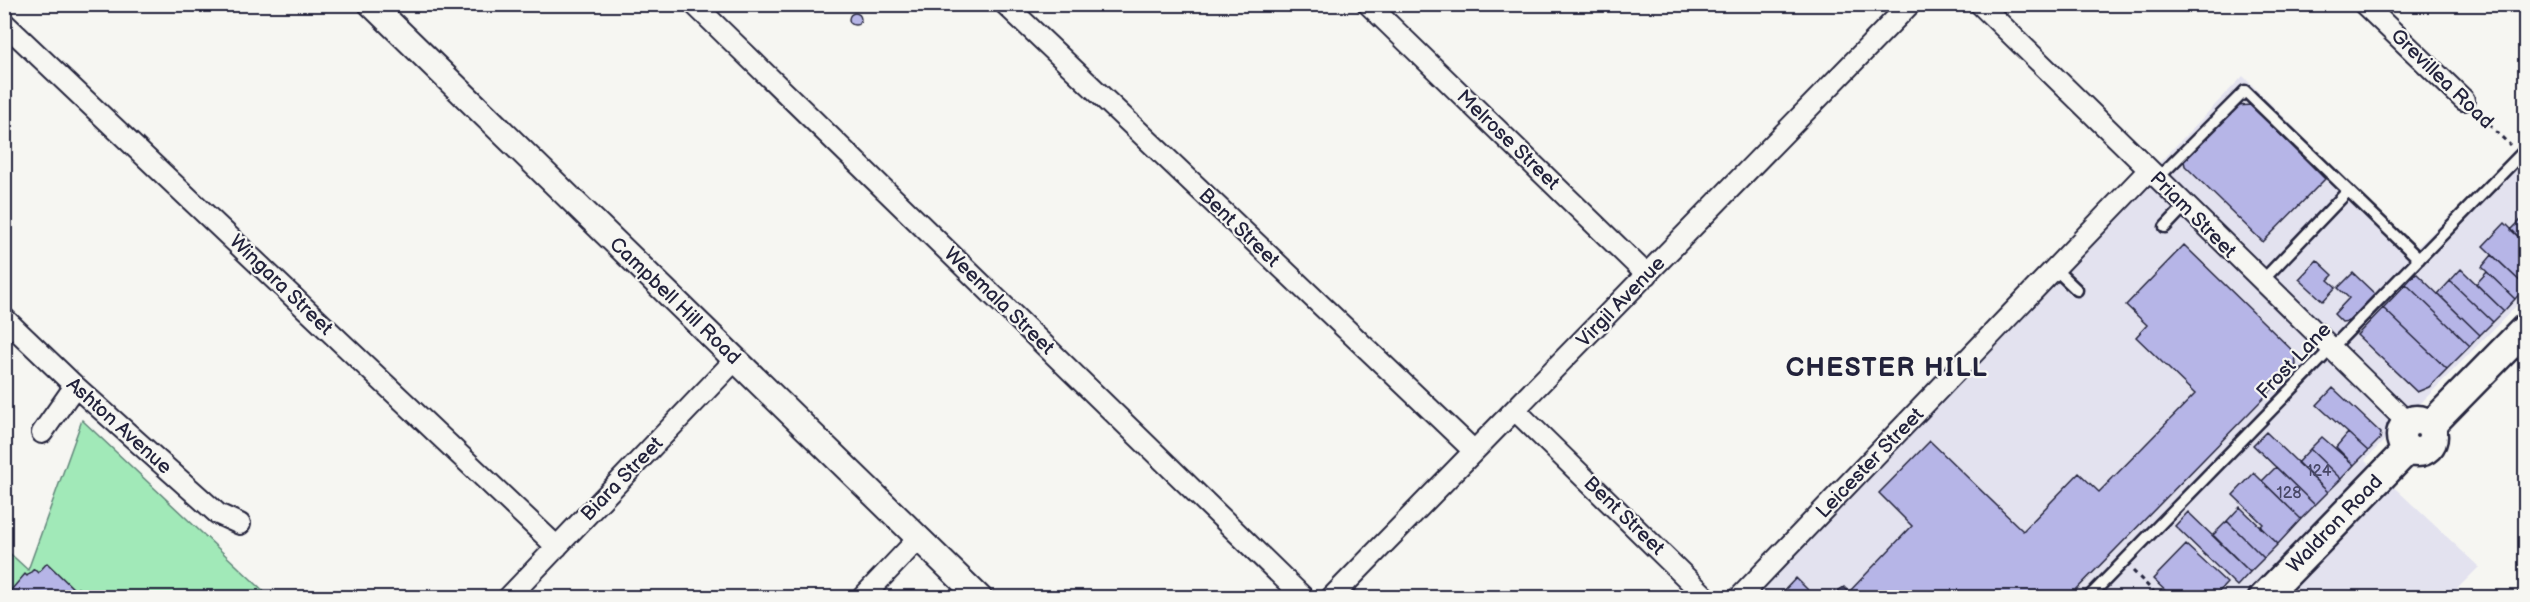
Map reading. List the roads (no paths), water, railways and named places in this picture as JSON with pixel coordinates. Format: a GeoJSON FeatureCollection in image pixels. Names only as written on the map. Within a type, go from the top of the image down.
{"type":"FeatureCollection","features":[{"type":"Feature","properties":{"kind":"main road","name":"Waldron Road"},"geometry":{"type":"LineString","coordinates":[[2263,597],[2415,432],[2526,328]]}},
{"type":"Feature","properties":{"kind":"street","name":"Campbell Hill Road"},"geometry":{"type":"LineString","coordinates":[[371,4],[980,597]]}},
{"type":"Feature","properties":{"kind":"street","name":"Weemala Street"},"geometry":{"type":"LineString","coordinates":[[694,4],[1304,597]]}},
{"type":"Feature","properties":{"kind":"street","name":"Bent Street"},"geometry":{"type":"LineString","coordinates":[[1005,4],[1474,451]]}},
{"type":"Feature","properties":{"kind":"street","name":"Melrose Street"},"geometry":{"type":"LineString","coordinates":[[1368,4],[1647,275]]}},
{"type":"Feature","properties":{"kind":"street","name":"Virgil Avenue"},"geometry":{"type":"LineString","coordinates":[[1337,595],[1474,451],[1910,4]]}},
{"type":"Feature","properties":{"kind":"street","name":"Priam Street"},"geometry":{"type":"LineString","coordinates":[[1980,4],[2415,432]]}},
{"type":"Feature","properties":{"kind":"street","name":"Grevillea Road"},"geometry":{"type":"LineString","coordinates":[[2364,4],[2463,100]]}},
{"type":"Feature","properties":{"kind":"street","name":"Wingara Street"},"geometry":{"type":"LineString","coordinates":[[4,23],[557,547]]}},
{"type":"Feature","properties":{"kind":"street","name":"Leicester Street"},"geometry":{"type":"LineString","coordinates":[[1739,597],[2055,269],[2152,175]]}},
{"type":"Feature","properties":{"kind":"street","name":"Ashton Avenue"},"geometry":{"type":"LineString","coordinates":[[4,318],[75,387],[218,514],[240,524]]}},
{"type":"Feature","properties":{"kind":"street","name":"Biara Street"},"geometry":{"type":"LineString","coordinates":[[508,597],[736,359]]}},
{"type":"Feature","properties":{"kind":"street"},"geometry":{"type":"LineString","coordinates":[[42,433],[75,387]]}},
{"type":"Feature","properties":{"kind":"street","name":"Bent Street"},"geometry":{"type":"LineString","coordinates":[[1515,410],[1707,597]]}},
{"type":"Feature","properties":{"kind":"street"},"geometry":{"type":"LineString","coordinates":[[862,597],[919,538]]}},
{"type":"Feature","properties":{"kind":"lane"},"geometry":{"type":"LineString","coordinates":[[2152,175],[2245,91],[2419,259]]}},
{"type":"Feature","properties":{"kind":"lane","name":"Frost Lane"},"geometry":{"type":"LineString","coordinates":[[2088,597],[2523,152]]}},
{"type":"Feature","properties":{"kind":"lane"},"geometry":{"type":"LineString","coordinates":[[2261,282],[2349,190]]}},
{"type":"Feature","properties":{"kind":"lane"},"geometry":{"type":"LineString","coordinates":[[2165,227],[2184,207]]}},
{"type":"Feature","properties":{"kind":"lane"},"geometry":{"type":"LineString","coordinates":[[2055,269],[2077,290]]}},
{"type":"Feature","properties":{"kind":"railway"},"geometry":{"type":"LineString","coordinates":[[2514,598],[2526,586]]}},
{"type":"Feature","properties":{"kind":"district","name":"CHESTER HILL"},"geometry":{"type":"Point","coordinates":[1887,368]}}]}
